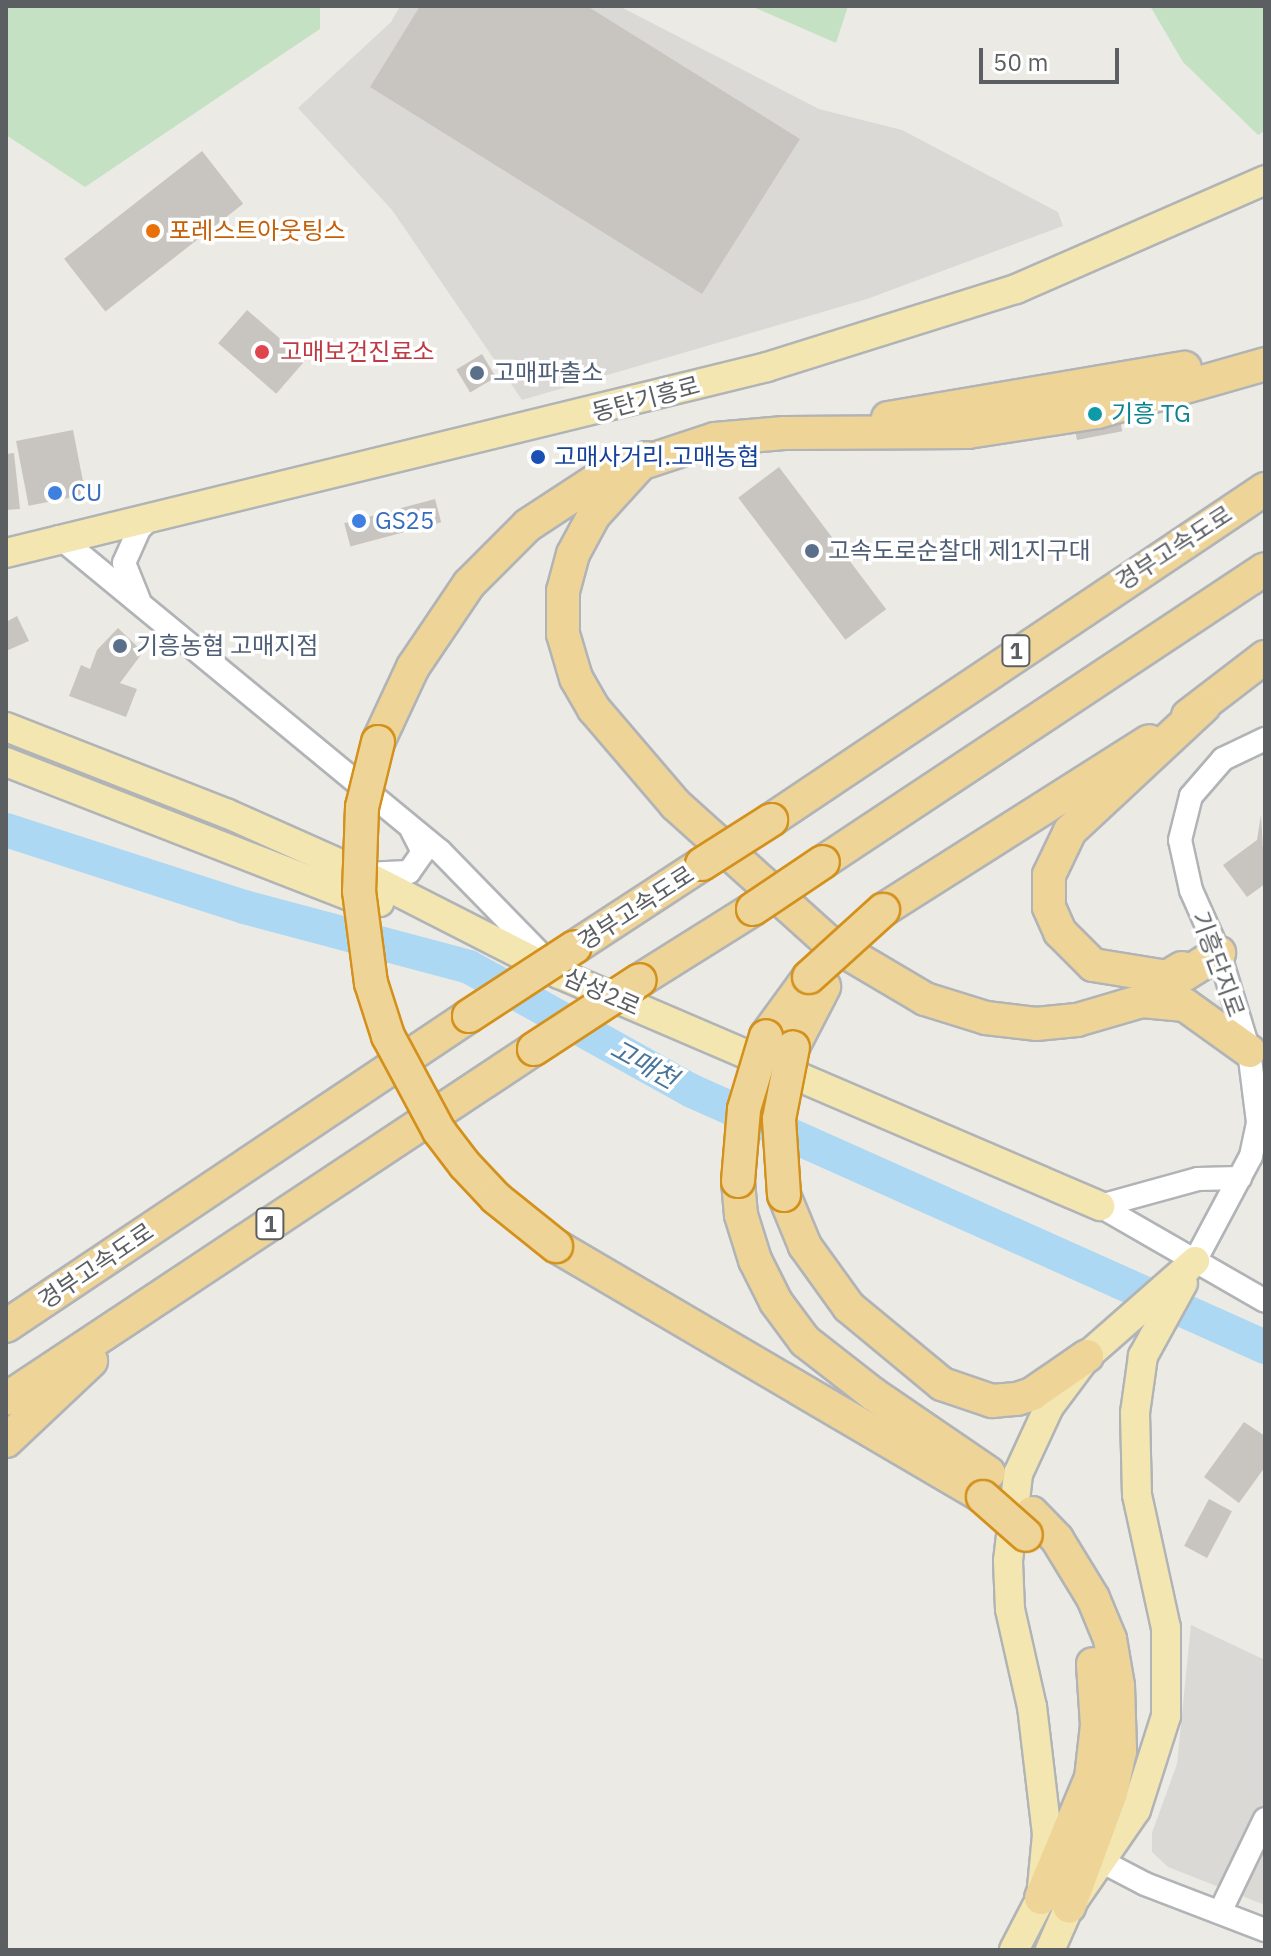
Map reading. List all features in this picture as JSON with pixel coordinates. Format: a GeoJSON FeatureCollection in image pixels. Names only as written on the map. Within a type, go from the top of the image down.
{"type":"FeatureCollection","features":[{"type":"Feature","properties":{"kind":"highway"},"geometry":{"type":"LineString","coordinates":[[986,1485],[556,1246],[465,1165],[439,1131],[388,1036],[371,983],[359,891],[362,807],[378,742],[413,667],[440,622],[497,553],[550,507],[646,458],[715,439],[784,433],[1091,387],[1265,346]]}},
{"type":"Feature","properties":{"kind":"highway"},"geometry":{"type":"LineString","coordinates":[[784,433],[902,435],[1027,424],[1097,412],[1265,364]]}},
{"type":"Feature","properties":{"kind":"highway"},"geometry":{"type":"LineString","coordinates":[[646,458],[594,515],[573,554],[563,591],[563,634],[576,678],[594,709],[666,795],[836,948],[925,999],[986,1018],[1036,1024],[1077,1020],[1142,1001],[1219,953]]}},
{"type":"Feature","properties":{"kind":"highway","name":"경부고속도로"},"geometry":{"type":"LineString","coordinates":[[6,1326],[469,1016],[567,960],[702,864],[1265,489]]}},
{"type":"Feature","properties":{"kind":"highway","name":"1"},"geometry":{"type":"LineString","coordinates":[[6,1399],[1265,569]]}},
{"type":"Feature","properties":{"kind":"highway"},"geometry":{"type":"LineString","coordinates":[[1219,953],[1167,977],[1102,969],[1067,942],[1049,907],[1048,890],[1054,859],[1070,831],[1204,706],[1265,657]]}},
{"type":"Feature","properties":{"kind":"highway"},"geometry":{"type":"LineString","coordinates":[[1055,1903],[1111,1793],[1120,1751],[1118,1686],[1110,1639],[1093,1598],[1057,1539],[1029,1524],[986,1485],[805,1341],[776,1302],[755,1260],[741,1215],[738,1181],[744,1109],[816,982],[887,913],[933,880],[1204,706]]}},
{"type":"Feature","properties":{"kind":"highway"},"geometry":{"type":"LineString","coordinates":[[1142,1001],[1185,1005],[1249,1051]]}},
{"type":"Feature","properties":{"kind":"highway"},"geometry":{"type":"LineString","coordinates":[[780,1042],[779,1119],[784,1195],[805,1246],[831,1287],[849,1307],[942,1384],[992,1401],[1032,1394],[1098,1346]]}},
{"type":"Feature","properties":{"kind":"highway"},"geometry":{"type":"LineString","coordinates":[[6,1441],[159,1297]]}},
{"type":"Feature","properties":{"kind":"main road","name":"동탄기흥로"},"geometry":{"type":"LineString","coordinates":[[6,553],[59,537],[627,405],[886,331],[1016,289],[1265,180]]}},
{"type":"Feature","properties":{"kind":"main road","name":"삼성2로"},"geometry":{"type":"LineString","coordinates":[[6,727],[228,814],[363,874],[452,918],[567,960],[1100,1206]]}},
{"type":"Feature","properties":{"kind":"main road"},"geometry":{"type":"LineString","coordinates":[[6,762],[350,896],[452,918]]}},
{"type":"Feature","properties":{"kind":"main road"},"geometry":{"type":"LineString","coordinates":[[1050,1950],[1055,1903],[1045,1804],[1032,1707],[1010,1609],[1012,1508],[1027,1448],[1049,1407],[1098,1346],[1154,1311],[1183,1276]]}},
{"type":"Feature","properties":{"kind":"main road"},"geometry":{"type":"LineString","coordinates":[[1014,1950],[1055,1903],[1103,1862],[1136,1810],[1166,1716],[1166,1628],[1134,1455],[1143,1356],[1154,1311]]}},
{"type":"Feature","properties":{"kind":"main road"},"geometry":{"type":"LineString","coordinates":[[1098,1346],[1129,1338],[1143,1356]]}},
{"type":"Feature","properties":{"kind":"street"},"geometry":{"type":"LineString","coordinates":[[141,605],[124,563],[139,529],[152,517]]}},
{"type":"Feature","properties":{"kind":"street"},"geometry":{"type":"LineString","coordinates":[[59,537],[407,823],[487,896],[567,960]]}},
{"type":"Feature","properties":{"kind":"street","name":"기흥단지로"},"geometry":{"type":"LineString","coordinates":[[1183,1276],[1251,1156],[1258,1122],[1249,1051],[1219,953],[1197,907],[1180,840],[1191,796],[1223,759],[1265,739]]}},
{"type":"Feature","properties":{"kind":"street"},"geometry":{"type":"LineString","coordinates":[[363,874],[409,872],[418,863],[421,840],[407,823]]}},
{"type":"Feature","properties":{"kind":"street"},"geometry":{"type":"LineString","coordinates":[[1100,1206],[1198,1179],[1240,1178]]}},
{"type":"Feature","properties":{"kind":"street","name":"삼성2로"},"geometry":{"type":"LineString","coordinates":[[1100,1206],[1183,1276],[1265,1301]]}},
{"type":"Feature","properties":{"kind":"street"},"geometry":{"type":"LineString","coordinates":[[1221,1910],[1265,1819]]}},
{"type":"Feature","properties":{"kind":"street"},"geometry":{"type":"LineString","coordinates":[[1103,1862],[1145,1884],[1221,1910],[1265,1930]]}},
{"type":"Feature","properties":{"kind":"shaded area"},"geometry":{"type":"Polygon","coordinates":[[[400,6],[619,6],[819,109],[902,130],[1058,212],[1063,226],[867,299],[522,400],[392,210],[298,108],[391,22],[400,6]]]}},
{"type":"Feature","properties":{"kind":"shaded area"},"geometry":{"type":"Polygon","coordinates":[[[1191,1625],[1265,1660],[1265,1905],[1168,1867],[1152,1852],[1152,1833],[1177,1764],[1191,1625]]]}},
{"type":"Feature","properties":{"kind":"green space"},"geometry":{"type":"Polygon","coordinates":[[[6,6],[320,6],[320,29],[85,187],[6,135],[6,6]]]}},
{"type":"Feature","properties":{"kind":"green space"},"geometry":{"type":"Polygon","coordinates":[[[751,6],[848,6],[836,43],[751,6]]]}},
{"type":"Feature","properties":{"kind":"green space"},"geometry":{"type":"Polygon","coordinates":[[[1150,6],[1265,6],[1265,131],[1258,135],[1183,62],[1150,6]]]}},
{"type":"Feature","properties":{"kind":"building"},"geometry":{"type":"Polygon","coordinates":[[[420,6],[587,6],[800,139],[702,294],[370,87],[420,6]]]}},
{"type":"Feature","properties":{"kind":"building","name":"포레스트아웃팅스"},"geometry":{"type":"Polygon","coordinates":[[[202,151],[243,204],[105,312],[64,259],[202,151]]]}},
{"type":"Feature","properties":{"kind":"building","name":"고매보건진료소"},"geometry":{"type":"Polygon","coordinates":[[[247,310],[305,361],[276,394],[218,343],[247,310]]]}},
{"type":"Feature","properties":{"kind":"building","name":"고매파출소"},"geometry":{"type":"Polygon","coordinates":[[[482,354],[496,377],[470,393],[456,369],[482,354]]]}},
{"type":"Feature","properties":{"kind":"building","name":"기흥 TG"},"geometry":{"type":"Polygon","coordinates":[[[1114,389],[1122,431],[1077,440],[1069,398],[1114,389]]]}},
{"type":"Feature","properties":{"kind":"building"},"geometry":{"type":"Polygon","coordinates":[[[73,430],[86,495],[29,506],[16,441],[73,430]]]}},
{"type":"Feature","properties":{"kind":"building"},"geometry":{"type":"Polygon","coordinates":[[[14,453],[20,509],[6,510],[6,454],[14,453]]]}},
{"type":"Feature","properties":{"kind":"building","name":"고속도로순찰대 제1지구대"},"geometry":{"type":"Polygon","coordinates":[[[779,467],[886,609],[845,640],[738,498],[779,467]]]}},
{"type":"Feature","properties":{"kind":"building"},"geometry":{"type":"Polygon","coordinates":[[[435,499],[441,522],[350,547],[344,523],[435,499]]]}},
{"type":"Feature","properties":{"kind":"building"},"geometry":{"type":"Polygon","coordinates":[[[17,616],[29,641],[6,651],[6,622],[17,616]]]}},
{"type":"Feature","properties":{"kind":"building"},"geometry":{"type":"Polygon","coordinates":[[[118,628],[143,652],[120,683],[137,689],[126,717],[69,696],[81,665],[90,669],[97,650],[118,628]]]}},
{"type":"Feature","properties":{"kind":"building"},"geometry":{"type":"Polygon","coordinates":[[[1261,815],[1265,884],[1247,897],[1223,865],[1257,840],[1261,815]]]}},
{"type":"Feature","properties":{"kind":"building"},"geometry":{"type":"Polygon","coordinates":[[[1244,1422],[1265,1436],[1265,1467],[1239,1503],[1204,1477],[1244,1422]]]}},
{"type":"Feature","properties":{"kind":"building"},"geometry":{"type":"Polygon","coordinates":[[[1209,1499],[1232,1511],[1207,1558],[1184,1546],[1209,1499]]]}},
{"type":"Feature","properties":{"kind":"waterway","name":"고매천"},"geometry":{"type":"LineString","coordinates":[[6,830],[244,907],[469,967],[692,1091],[1265,1347]]}},
{"type":"Feature","properties":{"kind":"place","name":"포레스트아웃팅스"},"geometry":{"type":"Point","coordinates":[153,231]}},
{"type":"Feature","properties":{"kind":"place","name":"고매보건진료소"},"geometry":{"type":"Point","coordinates":[262,352]}},
{"type":"Feature","properties":{"kind":"place","name":"고매파출소"},"geometry":{"type":"Point","coordinates":[477,373]}},
{"type":"Feature","properties":{"kind":"place","name":"기흥 TG"},"geometry":{"type":"Point","coordinates":[1095,414]}},
{"type":"Feature","properties":{"kind":"place","name":"고매사거리.고매농협"},"geometry":{"type":"Point","coordinates":[538,457]}},
{"type":"Feature","properties":{"kind":"place","name":"CU"},"geometry":{"type":"Point","coordinates":[55,493]}},
{"type":"Feature","properties":{"kind":"place","name":"GS25"},"geometry":{"type":"Point","coordinates":[359,521]}},
{"type":"Feature","properties":{"kind":"place","name":"고속도로순찰대 제1지구대"},"geometry":{"type":"Point","coordinates":[812,551]}},
{"type":"Feature","properties":{"kind":"place","name":"기흥농협 고매지점"},"geometry":{"type":"Point","coordinates":[120,646]}}]}
